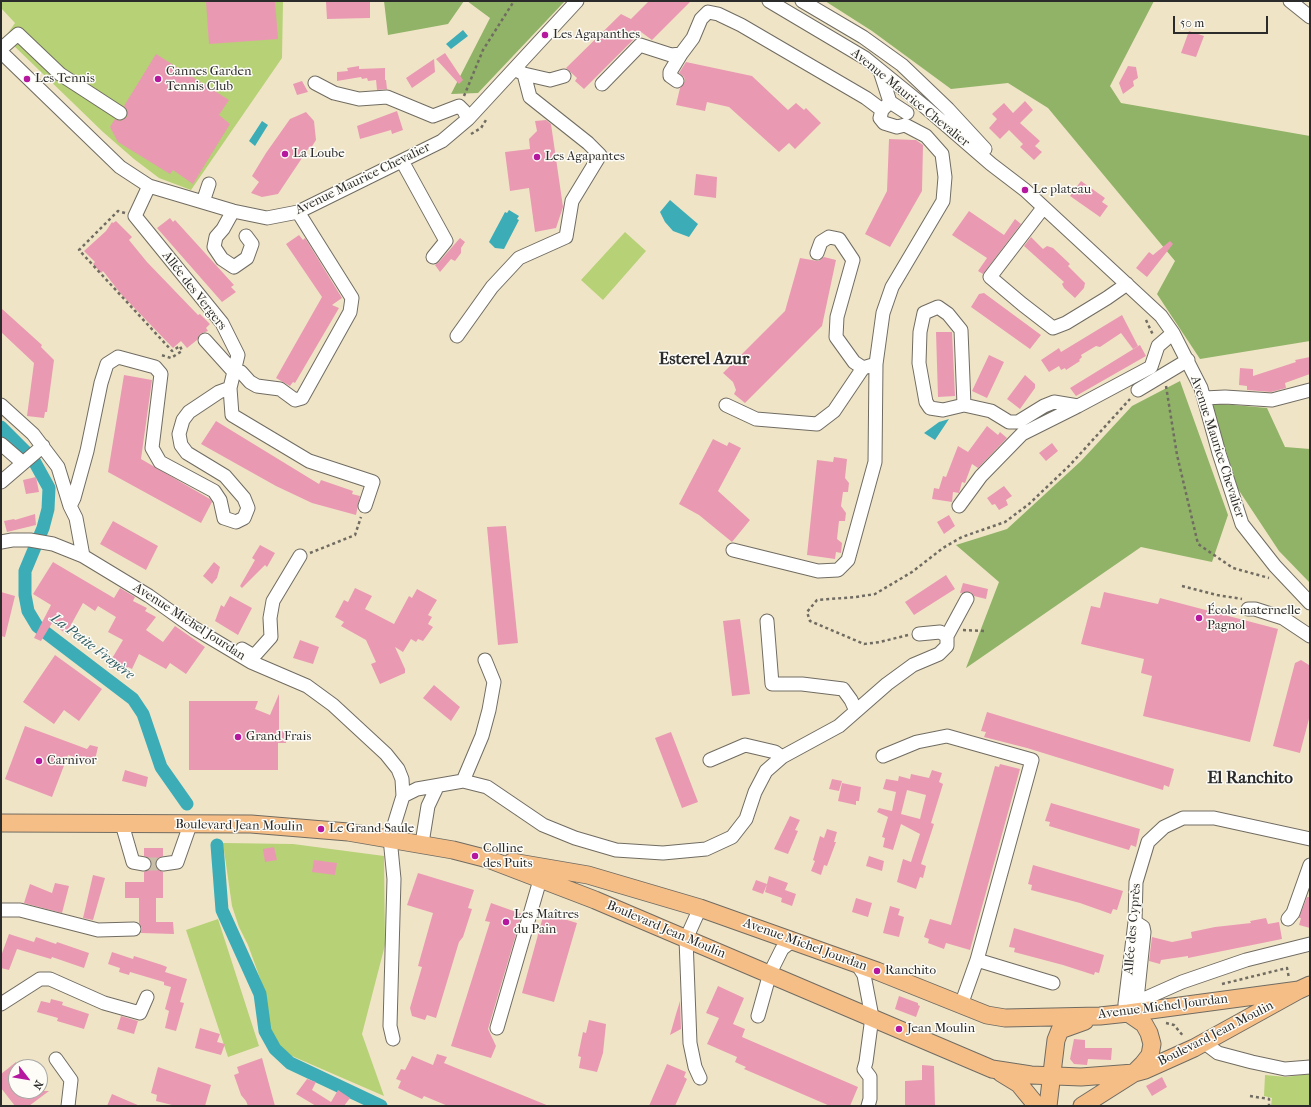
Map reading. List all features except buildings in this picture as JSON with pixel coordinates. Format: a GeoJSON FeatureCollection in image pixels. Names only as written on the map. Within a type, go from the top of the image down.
{"type":"FeatureCollection","features":[{"type":"Feature","properties":{"kind":"main road","name":"Boulevard Jean Moulin"},"geometry":{"type":"LineString","coordinates":[[1,823],[190,825],[251,824],[299,827],[422,843],[488,859],[595,900],[872,1016],[992,1069],[1051,1076],[1080,1077],[1134,1073],[1190,1050],[1207,1041],[1299,985]]}},
{"type":"Feature","properties":{"kind":"main road","name":"Avenue Michel Jourdan"},"geometry":{"type":"LineString","coordinates":[[488,859],[588,875],[700,908],[857,964],[988,1015],[1005,1018],[1100,1016],[1133,1009],[1299,985]]}},
{"type":"Feature","properties":{"kind":"main road"},"geometry":{"type":"LineString","coordinates":[[1082,1106],[1134,1073],[1150,1055],[1152,1044],[1149,1033],[1133,1009]]}},
{"type":"Feature","properties":{"kind":"main road"},"geometry":{"type":"LineString","coordinates":[[1048,1106],[1056,1040],[1060,1030],[1066,1026],[1100,1016]]}},
{"type":"Feature","properties":{"kind":"main road"},"geometry":{"type":"LineString","coordinates":[[992,1069],[1019,1084],[1037,1106]]}},
{"type":"Feature","properties":{"kind":"street","name":"Avenue Maurice Chevalier"},"geometry":{"type":"LineString","coordinates":[[1,52],[120,167],[149,186],[233,211],[267,218],[298,212],[442,141],[468,119],[519,71],[577,1]]}},
{"type":"Feature","properties":{"kind":"street","name":"Avenue Maurice Chevalier"},"geometry":{"type":"LineString","coordinates":[[769,1],[865,58],[1006,175],[1161,316],[1173,333],[1201,388],[1219,453],[1242,524],[1275,566],[1310,603]]}},
{"type":"Feature","properties":{"kind":"street","name":"Avenue Maurice Chevalier"},"geometry":{"type":"LineString","coordinates":[[802,1],[863,37],[902,65],[948,109],[985,149],[1006,175]]}},
{"type":"Feature","properties":{"kind":"street"},"geometry":{"type":"LineString","coordinates":[[1290,1],[1310,17]]}},
{"type":"Feature","properties":{"kind":"street"},"geometry":{"type":"LineString","coordinates":[[677,82],[670,76],[670,72],[693,38],[701,19],[708,12],[718,14],[742,25],[866,98],[886,106],[906,119],[926,136],[942,154],[945,177],[943,201],[892,287],[884,313],[876,364],[875,462],[848,560],[838,570],[818,571],[733,550]]}},
{"type":"Feature","properties":{"kind":"street"},"geometry":{"type":"LineString","coordinates":[[1,49],[18,34],[60,74],[120,112]]}},
{"type":"Feature","properties":{"kind":"street"},"geometry":{"type":"LineString","coordinates":[[602,84],[640,45],[671,55],[681,54]]}},
{"type":"Feature","properties":{"kind":"street"},"geometry":{"type":"LineString","coordinates":[[519,71],[550,80],[564,76]]}},
{"type":"Feature","properties":{"kind":"street"},"geometry":{"type":"LineString","coordinates":[[457,336],[492,287],[519,258],[566,237],[572,201],[600,155],[588,142],[530,97],[519,71]]}},
{"type":"Feature","properties":{"kind":"street"},"geometry":{"type":"LineString","coordinates":[[924,106],[897,127],[884,123],[880,118],[886,106],[880,71],[897,75],[934,105],[948,109]]}},
{"type":"Feature","properties":{"kind":"street"},"geometry":{"type":"LineString","coordinates":[[315,83],[334,93],[358,98],[387,97],[433,116],[459,106],[464,111],[468,119]]}},
{"type":"Feature","properties":{"kind":"street"},"geometry":{"type":"LineString","coordinates":[[402,161],[446,241],[433,257]]}},
{"type":"Feature","properties":{"kind":"street"},"geometry":{"type":"LineString","coordinates":[[203,202],[209,184]]}},
{"type":"Feature","properties":{"kind":"street","name":"Allée des Vergers"},"geometry":{"type":"LineString","coordinates":[[149,186],[135,216],[222,323],[238,355],[230,388],[232,415],[309,461],[373,482],[365,506]]}},
{"type":"Feature","properties":{"kind":"street"},"geometry":{"type":"LineString","coordinates":[[1043,208],[990,277],[1053,328],[1066,323],[1090,309],[1127,284]]}},
{"type":"Feature","properties":{"kind":"street"},"geometry":{"type":"LineString","coordinates":[[233,211],[223,229],[216,237],[214,247],[222,259],[234,267],[247,258],[252,244],[246,236]]}},
{"type":"Feature","properties":{"kind":"street"},"geometry":{"type":"LineString","coordinates":[[205,340],[233,371],[241,372],[250,382],[257,386],[280,389],[295,400],[302,398],[350,312],[352,298],[298,212]]}},
{"type":"Feature","properties":{"kind":"street"},"geometry":{"type":"LineString","coordinates":[[817,253],[821,242],[830,237],[838,239],[853,260],[837,317],[836,337],[854,362],[863,368]]}},
{"type":"Feature","properties":{"kind":"street"},"geometry":{"type":"LineString","coordinates":[[964,405],[961,330],[948,314],[938,307],[924,312],[920,332],[919,363],[926,402],[930,408],[943,410],[964,405],[991,411],[1009,422],[1018,422],[1044,406],[1054,402],[1078,406]]}},
{"type":"Feature","properties":{"kind":"street"},"geometry":{"type":"LineString","coordinates":[[959,506],[981,476],[1022,434],[1151,367],[1158,346],[1173,333]]}},
{"type":"Feature","properties":{"kind":"street"},"geometry":{"type":"LineString","coordinates":[[70,506],[74,498],[87,451],[101,383],[107,364],[118,357],[155,367],[161,374],[152,448],[160,462],[214,491],[220,500],[224,518],[236,522],[244,518],[248,508],[244,498],[225,476],[187,453],[182,445],[179,434],[183,420],[189,412],[219,392],[230,388]]}},
{"type":"Feature","properties":{"kind":"street"},"geometry":{"type":"LineString","coordinates":[[1138,390],[1188,360]]}},
{"type":"Feature","properties":{"kind":"street"},"geometry":{"type":"LineString","coordinates":[[726,405],[756,419],[817,424],[834,411],[863,368],[876,364]]}},
{"type":"Feature","properties":{"kind":"street"},"geometry":{"type":"LineString","coordinates":[[1204,398],[1225,397],[1272,400],[1310,390]]}},
{"type":"Feature","properties":{"kind":"street"},"geometry":{"type":"LineString","coordinates":[[1,405],[39,449],[58,467],[70,506],[76,518],[83,556]]}},
{"type":"Feature","properties":{"kind":"street"},"geometry":{"type":"LineString","coordinates":[[1,444],[24,462]]}},
{"type":"Feature","properties":{"kind":"street"},"geometry":{"type":"LineString","coordinates":[[1,482],[39,449]]}},
{"type":"Feature","properties":{"kind":"street","name":"Avenue Michel Jourdan"},"geometry":{"type":"LineString","coordinates":[[1,542],[12,540],[30,540],[53,544],[83,556],[149,596],[194,628],[251,662],[307,686],[333,705],[386,754],[398,769],[402,779],[403,796],[390,838]]}},
{"type":"Feature","properties":{"kind":"street"},"geometry":{"type":"LineString","coordinates":[[194,628],[208,628],[254,656],[271,637],[270,618],[273,601],[300,556]]}},
{"type":"Feature","properties":{"kind":"street"},"geometry":{"type":"LineString","coordinates":[[403,796],[417,789],[463,782],[487,787],[543,825],[575,838],[616,850],[663,852],[706,849],[732,837],[746,820],[755,792],[766,771],[782,757],[838,726],[887,684],[913,665],[939,654],[947,646],[949,633],[967,599]]}},
{"type":"Feature","properties":{"kind":"street"},"geometry":{"type":"LineString","coordinates":[[1252,609],[1283,618],[1310,636]]}},
{"type":"Feature","properties":{"kind":"street"},"geometry":{"type":"LineString","coordinates":[[767,621],[772,684],[802,684],[843,689],[851,700],[856,711]]}},
{"type":"Feature","properties":{"kind":"street"},"geometry":{"type":"LineString","coordinates":[[919,634],[940,632],[949,633]]}},
{"type":"Feature","properties":{"kind":"street"},"geometry":{"type":"LineString","coordinates":[[463,782],[482,736],[489,710],[494,682],[486,660]]}},
{"type":"Feature","properties":{"kind":"street"},"geometry":{"type":"LineString","coordinates":[[883,756],[917,742],[947,736],[1032,760],[977,960],[961,1005]]}},
{"type":"Feature","properties":{"kind":"street"},"geometry":{"type":"LineString","coordinates":[[710,760],[745,745],[775,752],[782,757]]}},
{"type":"Feature","properties":{"kind":"street"},"geometry":{"type":"LineString","coordinates":[[422,843],[428,806],[436,787]]}},
{"type":"Feature","properties":{"kind":"street","name":"Allée des Cyprès"},"geometry":{"type":"LineString","coordinates":[[1133,1009],[1125,1004],[1135,922],[1136,882],[1148,842],[1164,827],[1184,818],[1214,818],[1310,839]]}},
{"type":"Feature","properties":{"kind":"street"},"geometry":{"type":"LineString","coordinates":[[122,824],[133,862],[144,864]]}},
{"type":"Feature","properties":{"kind":"street"},"geometry":{"type":"LineString","coordinates":[[163,864],[177,862],[190,825]]}},
{"type":"Feature","properties":{"kind":"street"},"geometry":{"type":"LineString","coordinates":[[390,838],[394,879],[390,1026],[393,1039]]}},
{"type":"Feature","properties":{"kind":"street"},"geometry":{"type":"LineString","coordinates":[[1288,919],[1293,913],[1310,865]]}},
{"type":"Feature","properties":{"kind":"street"},"geometry":{"type":"LineString","coordinates":[[498,1028],[540,880]]}},
{"type":"Feature","properties":{"kind":"street"},"geometry":{"type":"LineString","coordinates":[[700,908],[686,939],[690,1043],[695,1067],[700,1078]]}},
{"type":"Feature","properties":{"kind":"street"},"geometry":{"type":"LineString","coordinates":[[1,910],[20,910],[98,930],[134,929]]}},
{"type":"Feature","properties":{"kind":"street"},"geometry":{"type":"LineString","coordinates":[[758,1016],[770,973],[782,949],[792,941]]}},
{"type":"Feature","properties":{"kind":"street"},"geometry":{"type":"LineString","coordinates":[[1133,1009],[1182,982],[1246,960],[1310,944]]}},
{"type":"Feature","properties":{"kind":"street"},"geometry":{"type":"LineString","coordinates":[[977,960],[1053,982]]}},
{"type":"Feature","properties":{"kind":"street"},"geometry":{"type":"LineString","coordinates":[[857,964],[864,975],[872,1016],[864,1069],[870,1077],[870,1099],[868,1106]]}},
{"type":"Feature","properties":{"kind":"street"},"geometry":{"type":"LineString","coordinates":[[1,1004],[40,979],[50,979],[104,1002],[140,1013],[147,997]]}},
{"type":"Feature","properties":{"kind":"street"},"geometry":{"type":"LineString","coordinates":[[1207,1041],[1210,1047],[1218,1053],[1252,1062],[1285,1070],[1310,1067]]}},
{"type":"Feature","properties":{"kind":"street"},"geometry":{"type":"LineString","coordinates":[[56,1059],[71,1080],[68,1106]]}},
{"type":"Feature","properties":{"kind":"path"},"geometry":{"type":"LineString","coordinates":[[459,106],[483,50],[514,1]]}},
{"type":"Feature","properties":{"kind":"path"},"geometry":{"type":"LineString","coordinates":[[118,211],[79,250],[172,351],[180,346],[182,351]]}},
{"type":"Feature","properties":{"kind":"path"},"geometry":{"type":"LineString","coordinates":[[1145,318],[1158,346]]}},
{"type":"Feature","properties":{"kind":"path"},"geometry":{"type":"LineString","coordinates":[[1166,382],[1177,455],[1198,544],[1233,568],[1275,580]]}},
{"type":"Feature","properties":{"kind":"path"},"geometry":{"type":"LineString","coordinates":[[919,634],[864,644],[810,621],[807,612],[816,600],[875,594],[912,572],[943,548],[962,537],[1005,522],[1029,504],[1070,465],[1138,390]]}},
{"type":"Feature","properties":{"kind":"path"},"geometry":{"type":"LineString","coordinates":[[300,556],[355,535],[365,506]]}},
{"type":"Feature","properties":{"kind":"path"},"geometry":{"type":"LineString","coordinates":[[1182,586],[1217,595],[1250,601],[1254,604],[1252,609]]}},
{"type":"Feature","properties":{"kind":"path"},"geometry":{"type":"LineString","coordinates":[[949,633],[984,630]]}},
{"type":"Feature","properties":{"kind":"path"},"geometry":{"type":"LineString","coordinates":[[1219,985],[1287,968],[1299,985]]}},
{"type":"Feature","properties":{"kind":"path"},"geometry":{"type":"LineString","coordinates":[[1162,1023],[1174,1026],[1183,1036],[1190,1050]]}},
{"type":"Feature","properties":{"kind":"path"},"geometry":{"type":"LineString","coordinates":[[1250,1096],[1269,1099],[1269,1106]]}},
{"type":"Feature","properties":{"kind":"green space","name":"Cannes Garden Tennis Club"},"geometry":{"type":"Polygon","coordinates":[[[1,1],[283,1],[282,58],[191,190],[159,178],[134,159],[103,132],[9,41],[6,36],[15,23],[1,8],[1,1]]]}},
{"type":"Feature","properties":{"kind":"green space"},"geometry":{"type":"Polygon","coordinates":[[[384,1],[464,1],[448,24],[388,35],[384,1]]]}},
{"type":"Feature","properties":{"kind":"green space"},"geometry":{"type":"Polygon","coordinates":[[[467,1],[565,1],[478,93],[451,94],[490,18],[467,1]]]}},
{"type":"Feature","properties":{"kind":"green space"},"geometry":{"type":"Polygon","coordinates":[[[825,1],[1154,1],[1110,86],[1121,103],[1310,136],[1310,341],[1200,359],[1157,294],[1175,261],[1048,108],[1008,83],[951,89],[872,31],[825,1]]]}},
{"type":"Feature","properties":{"kind":"green space"},"geometry":{"type":"Polygon","coordinates":[[[625,232],[646,251],[603,300],[581,280],[625,232]]]}},
{"type":"Feature","properties":{"kind":"green space"},"geometry":{"type":"Polygon","coordinates":[[[1180,381],[1228,515],[1212,562],[1141,547],[966,668],[999,582],[956,545],[1007,529],[1081,461],[1132,406],[1180,381]]]}},
{"type":"Feature","properties":{"kind":"green space"},"geometry":{"type":"Polygon","coordinates":[[[1211,403],[1267,408],[1285,447],[1310,449],[1310,583],[1279,551],[1238,489],[1211,403]]]}},
{"type":"Feature","properties":{"kind":"green space"},"geometry":{"type":"Polygon","coordinates":[[[223,843],[293,844],[384,856],[385,945],[362,1034],[384,1096],[285,1053],[275,1044],[270,1028],[265,992],[232,906],[223,843]]]}},
{"type":"Feature","properties":{"kind":"green space"},"geometry":{"type":"Polygon","coordinates":[[[218,919],[259,1046],[228,1057],[186,930],[218,919]]]}},
{"type":"Feature","properties":{"kind":"green space"},"geometry":{"type":"Polygon","coordinates":[[[1310,1074],[1310,1106],[1271,1106],[1272,1098],[1264,1096],[1265,1075],[1286,1077],[1310,1074]]]}},
{"type":"Feature","properties":{"kind":"water"},"geometry":{"type":"Polygon","coordinates":[[[463,30],[468,36],[451,49],[446,44],[463,30]]]}},
{"type":"Feature","properties":{"kind":"water"},"geometry":{"type":"Polygon","coordinates":[[[262,121],[268,125],[255,146],[249,141],[262,121]]]}},
{"type":"Feature","properties":{"kind":"water"},"geometry":{"type":"Polygon","coordinates":[[[670,200],[698,224],[689,237],[673,231],[665,222],[660,212],[670,200]]]}},
{"type":"Feature","properties":{"kind":"water"},"geometry":{"type":"Polygon","coordinates":[[[509,210],[519,216],[517,219],[519,220],[504,249],[495,248],[489,242],[505,212],[507,213],[509,210]]]}},
{"type":"Feature","properties":{"kind":"water"},"geometry":{"type":"Polygon","coordinates":[[[949,419],[935,440],[924,433],[939,422],[949,419]]]}},
{"type":"Feature","properties":{"kind":"waterway","name":"La Petite Frayère"},"geometry":{"type":"LineString","coordinates":[[1,427],[33,459],[49,488],[48,509],[43,528],[25,571],[25,595],[28,611],[37,626],[133,699],[143,714],[161,767],[187,804]]}},
{"type":"Feature","properties":{"kind":"waterway","name":"La Petite Frayère"},"geometry":{"type":"LineString","coordinates":[[217,845],[222,910],[260,994],[265,1031],[275,1049],[290,1063],[381,1106]]}},
{"type":"Feature","properties":{"kind":"tunnel"},"geometry":{"type":"LineString","coordinates":[[144,864],[163,864]]}},
{"type":"Feature","properties":{"kind":"place","name":"Les Agapanthes"},"geometry":{"type":"Point","coordinates":[545,35]}},
{"type":"Feature","properties":{"kind":"place","name":"Les Tennis"},"geometry":{"type":"Point","coordinates":[27,79]}},
{"type":"Feature","properties":{"kind":"place","name":"Cannes Garden Tennis Club"},"geometry":{"type":"Point","coordinates":[158,79]}},
{"type":"Feature","properties":{"kind":"place","name":"La Loube"},"geometry":{"type":"Point","coordinates":[285,154]}},
{"type":"Feature","properties":{"kind":"place","name":"Les Agapantes"},"geometry":{"type":"Point","coordinates":[537,157]}},
{"type":"Feature","properties":{"kind":"place","name":"Le plateau"},"geometry":{"type":"Point","coordinates":[1025,190]}},
{"type":"Feature","properties":{"kind":"place","name":"École maternelle Pagnol"},"geometry":{"type":"Point","coordinates":[1199,618]}},
{"type":"Feature","properties":{"kind":"place","name":"Grand Frais"},"geometry":{"type":"Point","coordinates":[238,737]}},
{"type":"Feature","properties":{"kind":"place","name":"Carnivor"},"geometry":{"type":"Point","coordinates":[39,761]}},
{"type":"Feature","properties":{"kind":"place","name":"Le Grand Saule"},"geometry":{"type":"Point","coordinates":[321,829]}},
{"type":"Feature","properties":{"kind":"place","name":"Colline des Puits"},"geometry":{"type":"Point","coordinates":[475,856]}},
{"type":"Feature","properties":{"kind":"place","name":"Les Maîtres du Pain"},"geometry":{"type":"Point","coordinates":[506,922]}},
{"type":"Feature","properties":{"kind":"place","name":"Ranchito"},"geometry":{"type":"Point","coordinates":[877,971]}},
{"type":"Feature","properties":{"kind":"place","name":"Jean Moulin"},"geometry":{"type":"Point","coordinates":[899,1029]}},
{"type":"Feature","properties":{"kind":"district","name":"Esterel Azur"},"geometry":{"type":"Point","coordinates":[704,360]}},
{"type":"Feature","properties":{"kind":"district","name":"El Ranchito"},"geometry":{"type":"Point","coordinates":[1250,779]}}]}
